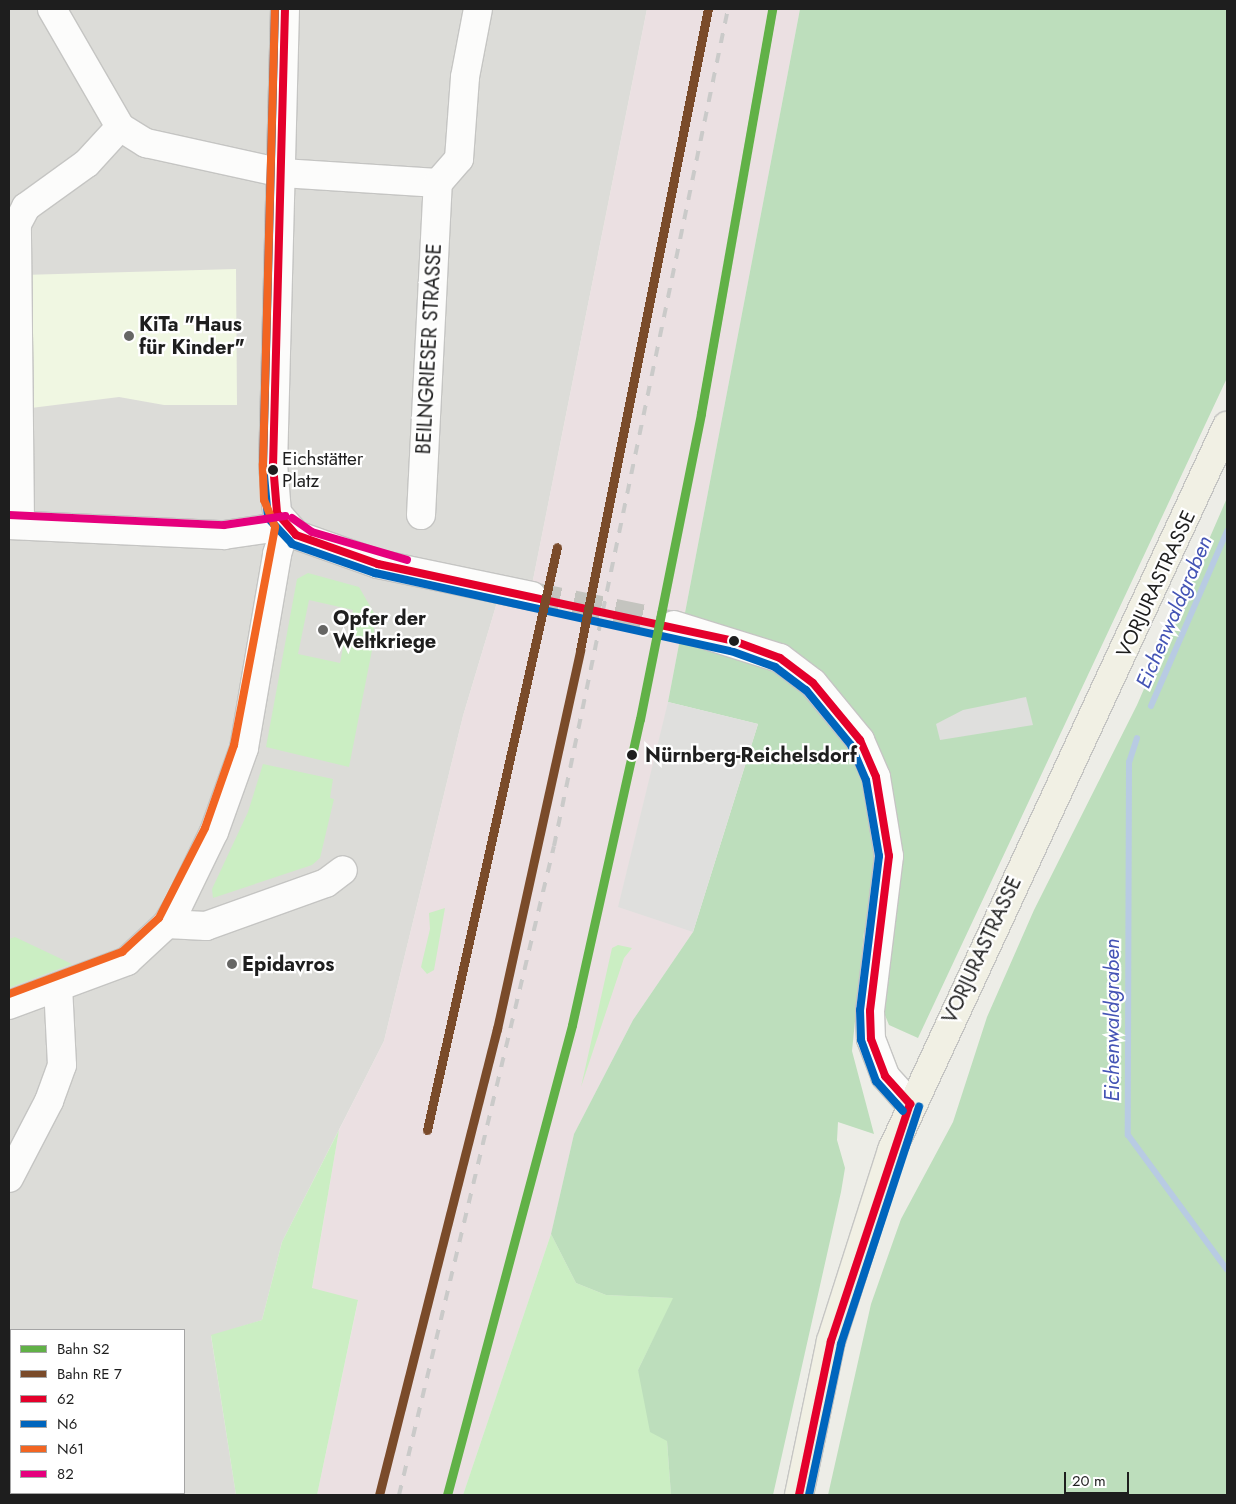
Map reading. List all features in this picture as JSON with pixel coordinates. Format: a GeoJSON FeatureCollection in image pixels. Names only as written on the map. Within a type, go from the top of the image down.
{"type":"FeatureCollection","features":[{"type":"Feature","properties":{"kind":"main road","name":"VORJURASTRASSE"},"geometry":{"type":"LineString","coordinates":[[799,1495],[831,1341],[910,1104],[1227,426]]}},
{"type":"Feature","properties":{"kind":"street"},"geometry":{"type":"LineString","coordinates":[[52,9],[120,127],[146,143],[282,173],[438,183],[459,159],[465,77],[478,9]]}},
{"type":"Feature","properties":{"kind":"street"},"geometry":{"type":"LineString","coordinates":[[285,9],[274,498],[286,526],[308,541],[378,564],[532,596]]}},
{"type":"Feature","properties":{"kind":"street"},"geometry":{"type":"LineString","coordinates":[[120,127],[87,163],[26,207],[17,224],[14,525],[224,535],[286,526]]}},
{"type":"Feature","properties":{"kind":"street","name":"BEILNGRIESER STRASSE"},"geometry":{"type":"LineString","coordinates":[[421,515],[438,183]]}},
{"type":"Feature","properties":{"kind":"street"},"geometry":{"type":"LineString","coordinates":[[9,1005],[127,961],[167,924],[214,832],[244,748],[275,561],[286,526]]}},
{"type":"Feature","properties":{"kind":"street"},"geometry":{"type":"LineString","coordinates":[[674,625],[780,658],[813,683],[860,740],[876,777],[889,856],[870,1011],[872,1039],[885,1076],[910,1104]]}},
{"type":"Feature","properties":{"kind":"street"},"geometry":{"type":"LineString","coordinates":[[167,924],[206,926],[326,883],[343,870]]}},
{"type":"Feature","properties":{"kind":"street"},"geometry":{"type":"LineString","coordinates":[[9,1178],[49,1101],[62,1065],[58,986]]}},
{"type":"Feature","properties":{"kind":"shaded area"},"geometry":{"type":"Polygon","coordinates":[[[9,9],[647,9],[533,580],[504,579],[463,716],[384,1041],[282,1242],[262,1320],[211,1336],[236,1495],[9,1495],[9,9]]]}},
{"type":"Feature","properties":{"kind":"shaded area"},"geometry":{"type":"Polygon","coordinates":[[[647,9],[800,9],[668,702],[693,932],[633,1020],[574,1134],[551,1234],[463,1495],[317,1495],[358,1301],[312,1289],[339,1130],[384,1041],[463,716],[504,579],[533,580],[647,9]]]}},
{"type":"Feature","properties":{"kind":"shaded area","name":"KiTa \"Haus für Kinder\""},"geometry":{"type":"Polygon","coordinates":[[[236,269],[237,405],[164,405],[119,397],[23,409],[22,275],[236,269]]]}},
{"type":"Feature","properties":{"kind":"shaded area"},"geometry":{"type":"Polygon","coordinates":[[[1026,697],[1033,725],[940,740],[936,724],[963,710],[1026,697]]]}},
{"type":"Feature","properties":{"kind":"shaded area"},"geometry":{"type":"Polygon","coordinates":[[[668,702],[758,724],[693,932],[618,907],[668,702]]]}},
{"type":"Feature","properties":{"kind":"green space"},"geometry":{"type":"Polygon","coordinates":[[[800,9],[1227,9],[1227,378],[918,1038],[889,1025],[882,1008],[891,940],[864,932],[852,1051],[874,1134],[838,1122],[837,1140],[845,1168],[841,1192],[773,1495],[671,1495],[667,1441],[650,1432],[638,1370],[673,1298],[606,1295],[576,1283],[551,1234],[574,1134],[633,1020],[693,932],[758,724],[668,702],[800,9]]]}},
{"type":"Feature","properties":{"kind":"green space"},"geometry":{"type":"Polygon","coordinates":[[[1227,498],[1227,1495],[828,1495],[871,1304],[901,1219],[953,1122],[987,1017],[1034,910],[1137,705],[1227,498]]]}},
{"type":"Feature","properties":{"kind":"green space"},"geometry":{"type":"Polygon","coordinates":[[[308,573],[359,587],[374,613],[374,640],[349,767],[266,747],[297,579],[308,573]],[[309,600],[298,654],[340,663],[344,642],[353,644],[356,632],[349,630],[353,610],[309,600]]]}},
{"type":"Feature","properties":{"kind":"green space"},"geometry":{"type":"Polygon","coordinates":[[[263,764],[333,779],[330,798],[334,799],[320,858],[312,865],[213,898],[212,889],[248,812],[263,764]]]}},
{"type":"Feature","properties":{"kind":"green space"},"geometry":{"type":"Polygon","coordinates":[[[445,908],[434,970],[427,974],[421,967],[430,929],[429,913],[445,908]]]}},
{"type":"Feature","properties":{"kind":"green space"},"geometry":{"type":"Polygon","coordinates":[[[15,937],[72,964],[9,988],[9,939],[15,937]]]}},
{"type":"Feature","properties":{"kind":"green space"},"geometry":{"type":"Polygon","coordinates":[[[618,945],[632,948],[624,958],[581,1087],[612,948],[618,945]]]}},
{"type":"Feature","properties":{"kind":"green space"},"geometry":{"type":"Polygon","coordinates":[[[339,1130],[312,1288],[358,1300],[317,1495],[236,1495],[211,1335],[262,1320],[282,1242],[339,1130]]]}},
{"type":"Feature","properties":{"kind":"green space"},"geometry":{"type":"Polygon","coordinates":[[[551,1234],[576,1283],[606,1295],[674,1298],[638,1370],[667,1441],[671,1495],[463,1495],[551,1234]]]}},
{"type":"Feature","properties":{"kind":"waterway","name":"Eichenwaldgraben"},"geometry":{"type":"LineString","coordinates":[[1151,706],[1227,531]]}},
{"type":"Feature","properties":{"kind":"waterway","name":"Eichenwaldgraben"},"geometry":{"type":"LineString","coordinates":[[1137,738],[1129,762],[1128,1135],[1227,1270]]}},
{"type":"Feature","properties":{"kind":"tunnel"},"geometry":{"type":"LineString","coordinates":[[532,596],[674,625]]}},
{"type":"Feature","properties":{"kind":"railway"},"geometry":{"type":"LineString","coordinates":[[399,1495],[554,846],[728,9]]}},
{"type":"Feature","properties":{"kind":"rail line","name":"S2"},"geometry":{"type":"LineString","coordinates":[[447,1495],[572,1025],[640,719],[701,413],[772,9]]}},
{"type":"Feature","properties":{"kind":"transit line","name":"N6"},"geometry":{"type":"LineString","coordinates":[[275,9],[263,464],[268,518],[292,544],[375,573],[731,651],[775,667],[806,690],[851,745],[866,780],[879,856],[860,1010],[861,1040],[876,1081],[903,1111]]}},
{"type":"Feature","properties":{"kind":"transit line","name":"N61"},"geometry":{"type":"LineString","coordinates":[[9,994],[122,952],[159,918],[205,828],[234,745],[275,527],[264,500],[263,464],[275,9]]}},
{"type":"Feature","properties":{"kind":"transit line","name":"62"},"geometry":{"type":"LineString","coordinates":[[285,9],[273,464],[277,513],[296,535],[378,564],[734,641],[780,658],[813,683],[860,740],[876,777],[889,856],[870,1011],[871,1039],[885,1076],[910,1104]]}},
{"type":"Feature","properties":{"kind":"transit line"},"geometry":{"type":"LineString","coordinates":[[379,1495],[497,1029],[580,650],[708,9]]}},
{"type":"Feature","properties":{"kind":"transit line","name":"82"},"geometry":{"type":"LineString","coordinates":[[9,515],[224,525],[285,516]]}},
{"type":"Feature","properties":{"kind":"transit line","name":"82"},"geometry":{"type":"LineString","coordinates":[[292,518],[312,532],[407,560]]}},
{"type":"Feature","properties":{"kind":"transit line"},"geometry":{"type":"LineString","coordinates":[[427,1130],[557,547]]}},
{"type":"Feature","properties":{"kind":"transit line","name":"62"},"geometry":{"type":"LineString","coordinates":[[799,1495],[831,1341],[910,1104]]}},
{"type":"Feature","properties":{"kind":"transit line","name":"N6"},"geometry":{"type":"LineString","coordinates":[[809,1495],[841,1344],[919,1107]]}},
{"type":"Feature","properties":{"kind":"place","name":"KiTa \"Haus für Kinder\""},"geometry":{"type":"Point","coordinates":[129,336]}},
{"type":"Feature","properties":{"kind":"place","name":"Eichstätter Platz"},"geometry":{"type":"Point","coordinates":[273,470]}},
{"type":"Feature","properties":{"kind":"place","name":"Opfer der Weltkriege"},"geometry":{"type":"Point","coordinates":[323,630]}},
{"type":"Feature","properties":{"kind":"place","name":"Nürnberg-Reichelsdorf"},"geometry":{"type":"Point","coordinates":[632,755]}},
{"type":"Feature","properties":{"kind":"place","name":"Epidavros"},"geometry":{"type":"Point","coordinates":[232,964]}}]}
